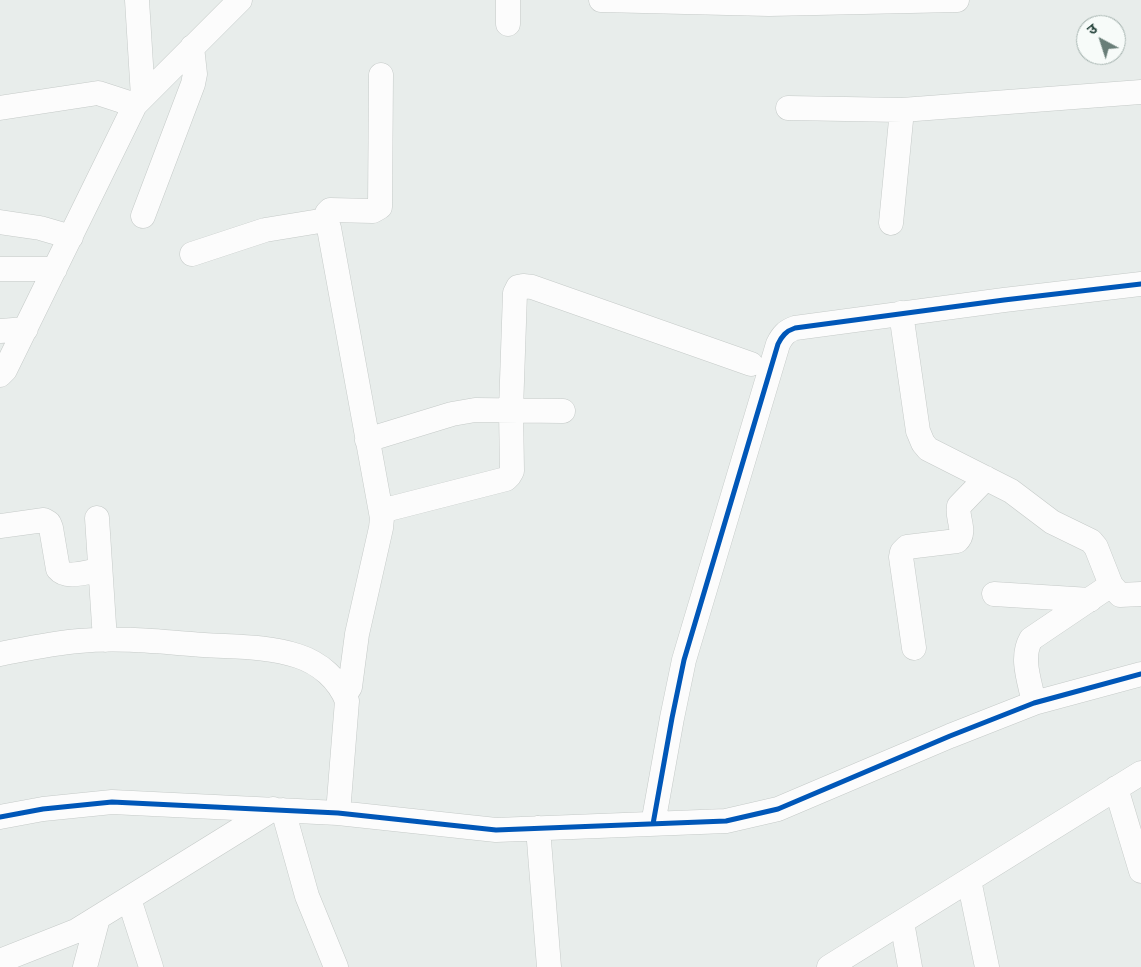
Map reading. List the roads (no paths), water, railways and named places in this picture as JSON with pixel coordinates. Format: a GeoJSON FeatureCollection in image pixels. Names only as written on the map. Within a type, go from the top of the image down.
{"type":"FeatureCollection","features":[{"type":"Feature","properties":{"kind":"street"},"geometry":{"type":"LineString","coordinates":[[136,0],[139,101]]}},
{"type":"Feature","properties":{"kind":"street"},"geometry":{"type":"LineString","coordinates":[[213,0],[214,26]]}},
{"type":"Feature","properties":{"kind":"street"},"geometry":{"type":"LineString","coordinates":[[0,375],[6,370],[139,101],[240,0]]}},
{"type":"Feature","properties":{"kind":"street"},"geometry":{"type":"LineString","coordinates":[[508,0],[508,24]]}},
{"type":"Feature","properties":{"kind":"street"},"geometry":{"type":"LineString","coordinates":[[601,0],[750,2],[957,0]]}},
{"type":"Feature","properties":{"kind":"street"},"geometry":{"type":"LineString","coordinates":[[142,216],[193,84],[195,74],[192,46]]}},
{"type":"Feature","properties":{"kind":"street"},"geometry":{"type":"LineString","coordinates":[[345,695],[350,687],[357,634],[381,528],[381,511],[328,228],[325,222],[330,210],[372,210],[380,207],[382,75]]}},
{"type":"Feature","properties":{"kind":"street"},"geometry":{"type":"LineString","coordinates":[[788,108],[902,110],[1141,92]]}},
{"type":"Feature","properties":{"kind":"street"},"geometry":{"type":"LineString","coordinates":[[0,108],[98,93],[139,101]]}},
{"type":"Feature","properties":{"kind":"street"},"geometry":{"type":"LineString","coordinates":[[891,223],[902,110]]}},
{"type":"Feature","properties":{"kind":"street"},"geometry":{"type":"LineString","coordinates":[[192,254],[265,230],[320,221],[325,222]]}},
{"type":"Feature","properties":{"kind":"street"},"geometry":{"type":"LineString","coordinates":[[0,222],[40,228],[71,237]]}},
{"type":"Feature","properties":{"kind":"street"},"geometry":{"type":"LineString","coordinates":[[0,269],[55,270]]}},
{"type":"Feature","properties":{"kind":"street"},"geometry":{"type":"LineString","coordinates":[[653,824],[684,660],[778,344],[782,336],[788,330],[795,328],[901,313],[1141,284]]}},
{"type":"Feature","properties":{"kind":"street"},"geometry":{"type":"LineString","coordinates":[[381,511],[506,479],[509,476],[512,471],[511,410],[515,293],[518,287],[532,287],[752,364]]}},
{"type":"Feature","properties":{"kind":"street"},"geometry":{"type":"LineString","coordinates":[[901,313],[918,431],[928,449],[1020,496],[1052,522],[1091,541],[1096,547],[1111,585],[1120,595],[1141,594]]}},
{"type":"Feature","properties":{"kind":"street"},"geometry":{"type":"LineString","coordinates":[[0,331],[26,329]]}},
{"type":"Feature","properties":{"kind":"street"},"geometry":{"type":"LineString","coordinates":[[367,440],[464,411],[563,411]]}},
{"type":"Feature","properties":{"kind":"street"},"geometry":{"type":"LineString","coordinates":[[914,648],[901,557],[902,552],[907,547],[957,541],[961,533],[957,511],[959,506],[986,478]]}},
{"type":"Feature","properties":{"kind":"street"},"geometry":{"type":"LineString","coordinates":[[97,518],[105,640]]}},
{"type":"Feature","properties":{"kind":"street"},"geometry":{"type":"LineString","coordinates":[[0,526],[44,520],[49,523],[51,528],[58,569],[61,573],[67,575],[100,570]]}},
{"type":"Feature","properties":{"kind":"street"},"geometry":{"type":"LineString","coordinates":[[1034,703],[1025,658],[1026,648],[1031,639],[1111,585]]}},
{"type":"Feature","properties":{"kind":"street"},"geometry":{"type":"LineString","coordinates":[[994,594],[1090,600]]}},
{"type":"Feature","properties":{"kind":"street"},"geometry":{"type":"LineString","coordinates":[[0,654],[77,641],[105,640],[270,650],[299,656],[317,665],[332,677],[347,701],[338,813]]}},
{"type":"Feature","properties":{"kind":"street"},"geometry":{"type":"LineString","coordinates":[[0,817],[42,809],[112,802],[338,813],[496,830],[726,821],[778,809],[950,736],[1034,703],[1141,674]]}},
{"type":"Feature","properties":{"kind":"street"},"geometry":{"type":"LineString","coordinates":[[829,967],[1141,772]]}},
{"type":"Feature","properties":{"kind":"street"},"geometry":{"type":"LineString","coordinates":[[1116,788],[1141,871]]}},
{"type":"Feature","properties":{"kind":"street"},"geometry":{"type":"LineString","coordinates":[[0,961],[76,931],[278,809]]}},
{"type":"Feature","properties":{"kind":"street"},"geometry":{"type":"LineString","coordinates":[[278,809],[307,896],[336,967]]}},
{"type":"Feature","properties":{"kind":"street"},"geometry":{"type":"LineString","coordinates":[[538,828],[549,967]]}},
{"type":"Feature","properties":{"kind":"street"},"geometry":{"type":"LineString","coordinates":[[969,880],[987,967]]}},
{"type":"Feature","properties":{"kind":"street"},"geometry":{"type":"LineString","coordinates":[[129,900],[151,967]]}},
{"type":"Feature","properties":{"kind":"street"},"geometry":{"type":"LineString","coordinates":[[85,967],[98,918]]}},
{"type":"Feature","properties":{"kind":"street"},"geometry":{"type":"LineString","coordinates":[[902,922],[910,967]]}}]}
